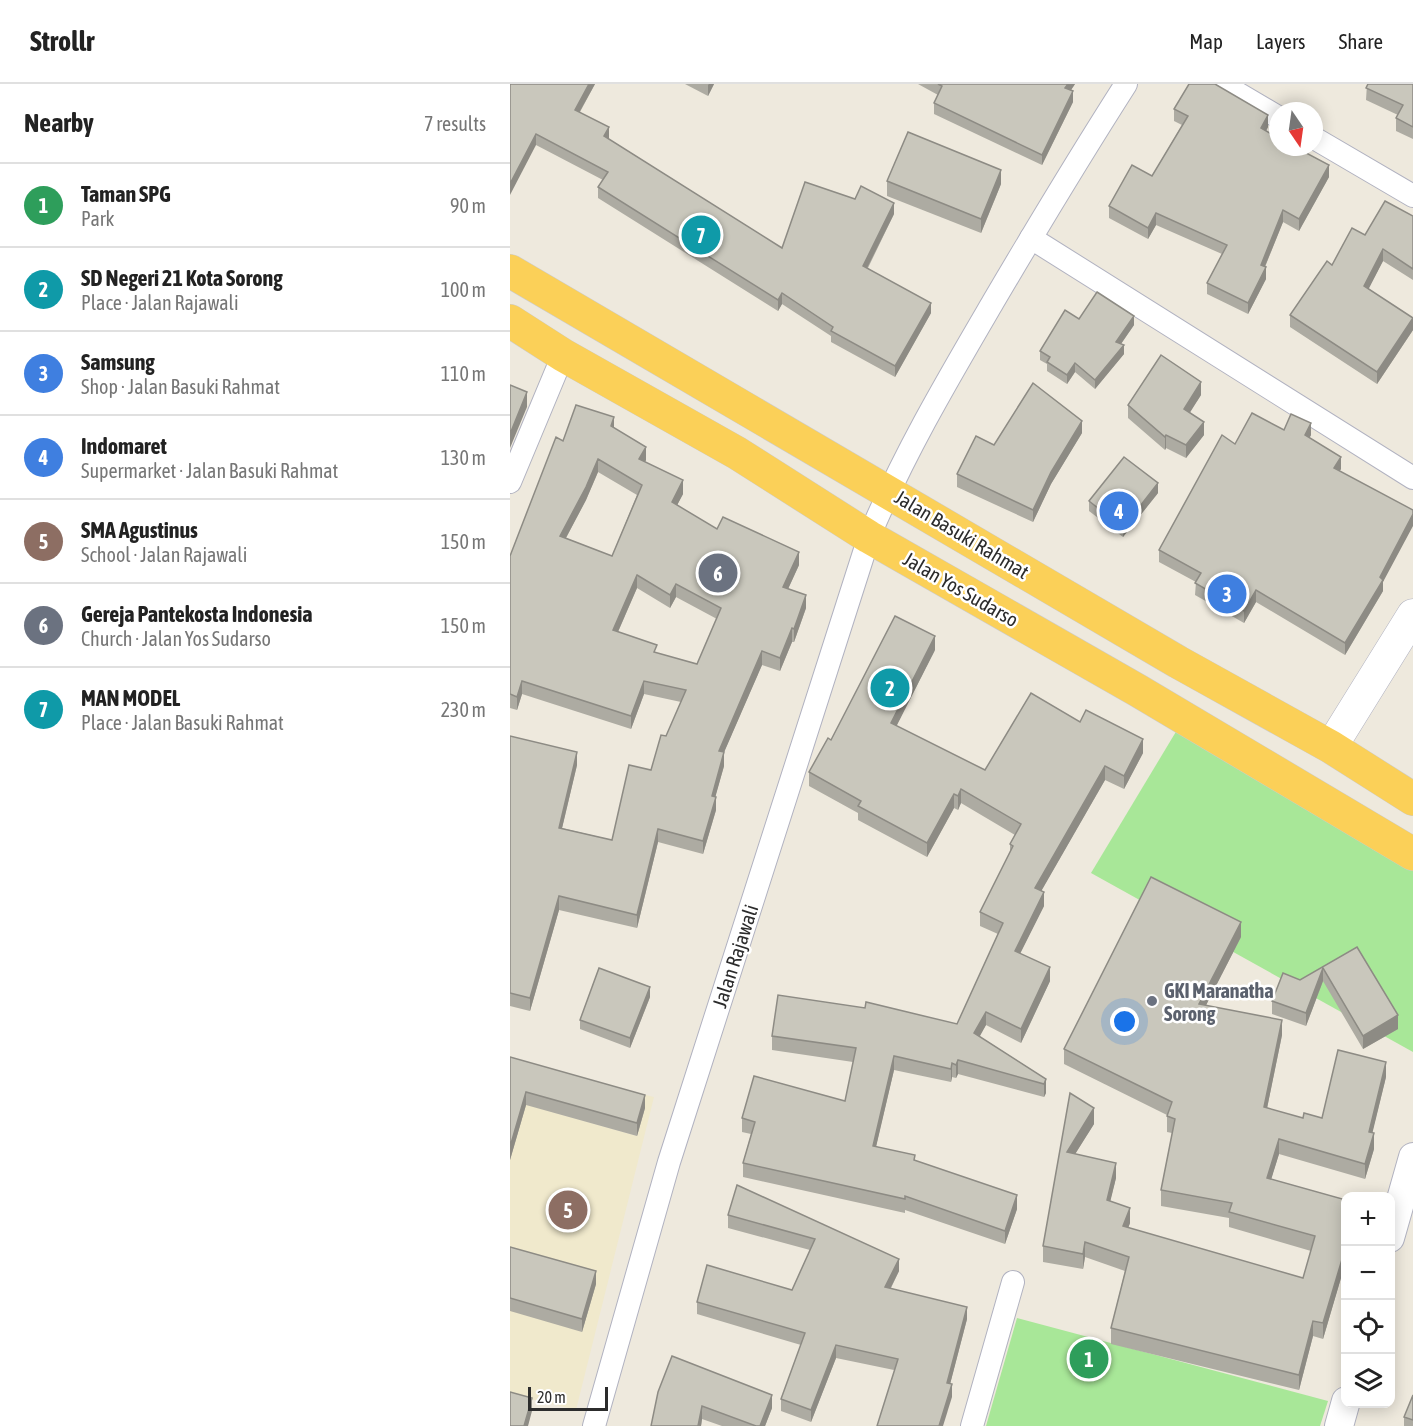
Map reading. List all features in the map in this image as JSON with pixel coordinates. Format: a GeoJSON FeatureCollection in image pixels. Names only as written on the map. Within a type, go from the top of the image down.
{"type":"FeatureCollection","features":[{"type":"Feature","properties":{"kind":"highway","name":"Jalan Basuki Rahmat"},"geometry":{"type":"LineString","coordinates":[[510,271],[888,490],[1178,662],[1331,747],[1413,799]]}},
{"type":"Feature","properties":{"kind":"highway","name":"Jalan Yos Sudarso"},"geometry":{"type":"LineString","coordinates":[[510,321],[563,355],[737,453],[869,537],[1137,690],[1413,854]]}},
{"type":"Feature","properties":{"kind":"main road"},"geometry":{"type":"LineString","coordinates":[[1331,747],[1413,615]]}},
{"type":"Feature","properties":{"kind":"street","name":"Jalan Rajawali"},"geometry":{"type":"LineString","coordinates":[[594,1426],[669,1162],[869,537],[888,490],[941,389],[1078,158],[1126,84]]}},
{"type":"Feature","properties":{"kind":"street"},"geometry":{"type":"LineString","coordinates":[[1222,84],[1269,112]]}},
{"type":"Feature","properties":{"kind":"street"},"geometry":{"type":"LineString","coordinates":[[1323,143],[1413,196]]}},
{"type":"Feature","properties":{"kind":"street"},"geometry":{"type":"LineString","coordinates":[[1031,238],[1413,478]]}},
{"type":"Feature","properties":{"kind":"street"},"geometry":{"type":"LineString","coordinates":[[510,482],[563,355]]}},
{"type":"Feature","properties":{"kind":"street"},"geometry":{"type":"LineString","coordinates":[[1395,1220],[1413,1157]]}},
{"type":"Feature","properties":{"kind":"street"},"geometry":{"type":"LineString","coordinates":[[972,1426],[1013,1282]]}},
{"type":"Feature","properties":{"kind":"street"},"geometry":{"type":"LineString","coordinates":[[1339,1426],[1344,1408]]}},
{"type":"Feature","properties":{"kind":"shaded area"},"geometry":{"type":"Polygon","coordinates":[[[510,1062],[654,1097],[576,1410],[510,1394],[510,1100],[637,1136],[645,1108],[510,1062]]]}},
{"type":"Feature","properties":{"kind":"green space"},"geometry":{"type":"Polygon","coordinates":[[[1177,730],[1413,870],[1413,1052],[1091,873],[1177,730]]]}},
{"type":"Feature","properties":{"kind":"green space"},"geometry":{"type":"Polygon","coordinates":[[[1017,1318],[1328,1401],[1320,1426],[986,1426],[1017,1318]]]}},
{"type":"Feature","properties":{"kind":"building"},"geometry":{"type":"Polygon","coordinates":[[[510,84],[589,84],[575,110],[609,127],[604,136],[782,248],[805,182],[855,199],[861,186],[894,203],[863,266],[931,303],[895,366],[831,331],[833,327],[782,293],[778,300],[598,187],[608,172],[536,134],[510,184],[510,84]]]}},
{"type":"Feature","properties":{"kind":"building"},"geometry":{"type":"Polygon","coordinates":[[[938,84],[1068,84],[1065,88],[1073,91],[1042,155],[934,103],[942,86],[938,84]]]}},
{"type":"Feature","properties":{"kind":"building"},"geometry":{"type":"Polygon","coordinates":[[[1189,84],[1215,84],[1268,115],[1261,128],[1269,133],[1269,156],[1312,156],[1329,165],[1299,219],[1283,210],[1261,265],[1266,267],[1248,303],[1207,283],[1227,245],[1156,213],[1148,228],[1109,206],[1132,165],[1152,176],[1188,116],[1174,109],[1189,84]]]}},
{"type":"Feature","properties":{"kind":"building"},"geometry":{"type":"Polygon","coordinates":[[[1368,84],[1413,84],[1413,127],[1396,118],[1403,105],[1366,88],[1368,84]]]}},
{"type":"Feature","properties":{"kind":"building"},"geometry":{"type":"Polygon","coordinates":[[[908,132],[1001,170],[981,219],[887,181],[908,132]]]}},
{"type":"Feature","properties":{"kind":"building"},"geometry":{"type":"Polygon","coordinates":[[[1385,201],[1413,216],[1413,269],[1383,249],[1364,286],[1413,318],[1377,372],[1290,315],[1327,261],[1332,265],[1352,228],[1365,235],[1385,201]]]}},
{"type":"Feature","properties":{"kind":"building"},"geometry":{"type":"Polygon","coordinates":[[[1097,292],[1134,316],[1116,342],[1124,345],[1095,380],[1075,363],[1067,375],[1047,362],[1050,357],[1040,351],[1065,310],[1079,319],[1097,292]]]}},
{"type":"Feature","properties":{"kind":"building"},"geometry":{"type":"Polygon","coordinates":[[[1161,355],[1201,382],[1184,409],[1204,422],[1186,445],[1166,435],[1165,437],[1128,405],[1161,355]]]}},
{"type":"Feature","properties":{"kind":"building"},"geometry":{"type":"Polygon","coordinates":[[[1033,383],[1082,421],[1051,472],[1033,510],[957,474],[976,436],[994,445],[1033,383]]]}},
{"type":"Feature","properties":{"kind":"building"},"geometry":{"type":"Polygon","coordinates":[[[510,385],[527,392],[510,434],[510,385]]]}},
{"type":"Feature","properties":{"kind":"building"},"geometry":{"type":"Polygon","coordinates":[[[576,405],[614,417],[611,426],[646,447],[639,459],[683,480],[672,502],[717,529],[723,517],[799,552],[783,587],[806,595],[794,629],[792,628],[780,658],[762,651],[719,751],[724,752],[712,796],[716,797],[703,841],[658,829],[637,915],[559,896],[530,998],[510,993],[510,736],[577,752],[559,828],[612,840],[629,765],[651,770],[661,735],[666,736],[686,690],[644,681],[631,716],[522,681],[517,697],[510,694],[510,556],[556,437],[563,441],[576,405]],[[598,459],[560,536],[612,556],[642,485],[598,459]],[[637,575],[613,630],[657,645],[654,652],[697,664],[721,608],[676,584],[670,595],[637,575]]]}},
{"type":"Feature","properties":{"kind":"building"},"geometry":{"type":"Polygon","coordinates":[[[1252,413],[1284,430],[1291,414],[1311,423],[1305,435],[1341,457],[1334,468],[1413,510],[1380,577],[1383,580],[1345,643],[1256,590],[1244,611],[1195,583],[1201,573],[1159,550],[1222,435],[1235,444],[1252,413]]]}},
{"type":"Feature","properties":{"kind":"building"},"geometry":{"type":"Polygon","coordinates":[[[1124,457],[1158,483],[1123,528],[1089,501],[1124,457]]]}},
{"type":"Feature","properties":{"kind":"building"},"geometry":{"type":"Polygon","coordinates":[[[895,616],[935,636],[891,723],[985,770],[1031,693],[1080,722],[1086,710],[1143,739],[1124,776],[1105,766],[1035,888],[1044,892],[1015,951],[1050,967],[1021,1029],[986,1012],[974,1033],[1046,1079],[1044,1084],[958,1060],[956,1065],[952,1063],[951,1069],[894,1056],[873,1146],[915,1155],[914,1160],[1017,1195],[1005,1231],[905,1196],[905,1199],[743,1163],[755,1122],[742,1118],[754,1076],[845,1101],[856,1048],[772,1036],[778,995],[865,1008],[866,1002],[957,1024],[1003,923],[980,912],[1013,846],[1010,844],[1021,824],[961,789],[958,796],[954,794],[927,843],[858,806],[861,801],[809,772],[828,738],[831,740],[895,616]]]}},
{"type":"Feature","properties":{"kind":"building"},"geometry":{"type":"Polygon","coordinates":[[[1151,877],[1241,922],[1199,1004],[1282,1020],[1264,1107],[1303,1118],[1304,1113],[1322,1118],[1338,1050],[1386,1062],[1369,1132],[1374,1133],[1365,1164],[1279,1139],[1267,1178],[1341,1199],[1341,1263],[1323,1323],[1313,1321],[1299,1375],[1111,1328],[1129,1257],[1085,1242],[1083,1254],[1043,1246],[1070,1093],[1094,1108],[1067,1152],[1116,1163],[1107,1200],[1130,1208],[1123,1226],[1303,1278],[1315,1236],[1229,1212],[1232,1203],[1161,1190],[1175,1119],[1167,1116],[1172,1102],[1064,1049],[1151,877]]]}},
{"type":"Feature","properties":{"kind":"building"},"geometry":{"type":"Polygon","coordinates":[[[1357,947],[1398,1015],[1363,1036],[1323,968],[1306,1013],[1272,1001],[1283,973],[1300,980],[1357,947]]]}},
{"type":"Feature","properties":{"kind":"building"},"geometry":{"type":"Polygon","coordinates":[[[599,968],[650,987],[630,1038],[580,1020],[599,968]]]}},
{"type":"Feature","properties":{"kind":"building"},"geometry":{"type":"Polygon","coordinates":[[[510,1057],[645,1095],[637,1123],[526,1092],[510,1147],[510,1057]]]}},
{"type":"Feature","properties":{"kind":"building"},"geometry":{"type":"Polygon","coordinates":[[[737,1185],[899,1259],[885,1287],[967,1307],[947,1383],[952,1384],[939,1426],[877,1426],[898,1359],[836,1345],[811,1410],[781,1399],[805,1333],[697,1302],[707,1265],[792,1290],[815,1239],[728,1215],[737,1185]]]}},
{"type":"Feature","properties":{"kind":"building"},"geometry":{"type":"Polygon","coordinates":[[[510,1247],[596,1271],[582,1319],[510,1298],[510,1247]]]}},
{"type":"Feature","properties":{"kind":"building"},"geometry":{"type":"Polygon","coordinates":[[[672,1356],[772,1395],[760,1426],[702,1406],[698,1426],[651,1426],[658,1392],[672,1356]]]}},
{"type":"Feature","properties":{"kind":"building"},"geometry":{"type":"Polygon","coordinates":[[[510,1392],[532,1398],[524,1426],[510,1426],[510,1392]]]}},
{"type":"Feature","properties":{"kind":"building"},"geometry":{"type":"Polygon","coordinates":[[[1413,1395],[1413,1420],[1404,1417],[1413,1395]]]}},
{"type":"Feature","properties":{"kind":"place","name":"MAN MODEL"},"geometry":{"type":"Point","coordinates":[701,235]}},
{"type":"Feature","properties":{"kind":"place","name":"Indomaret"},"geometry":{"type":"Point","coordinates":[1119,511]}},
{"type":"Feature","properties":{"kind":"place","name":"Gereja Pantekosta Indonesia"},"geometry":{"type":"Point","coordinates":[718,573]}},
{"type":"Feature","properties":{"kind":"place","name":"Samsung"},"geometry":{"type":"Point","coordinates":[1227,594]}},
{"type":"Feature","properties":{"kind":"place","name":"SD Negeri 21 Kota Sorong"},"geometry":{"type":"Point","coordinates":[890,688]}},
{"type":"Feature","properties":{"kind":"place","name":"GKI Maranatha Sorong"},"geometry":{"type":"Point","coordinates":[1152,1001]}},
{"type":"Feature","properties":{"kind":"place","name":"SMA Agustinus"},"geometry":{"type":"Point","coordinates":[568,1210]}},
{"type":"Feature","properties":{"kind":"place","name":"Taman SPG"},"geometry":{"type":"Point","coordinates":[1089,1359]}}]}
